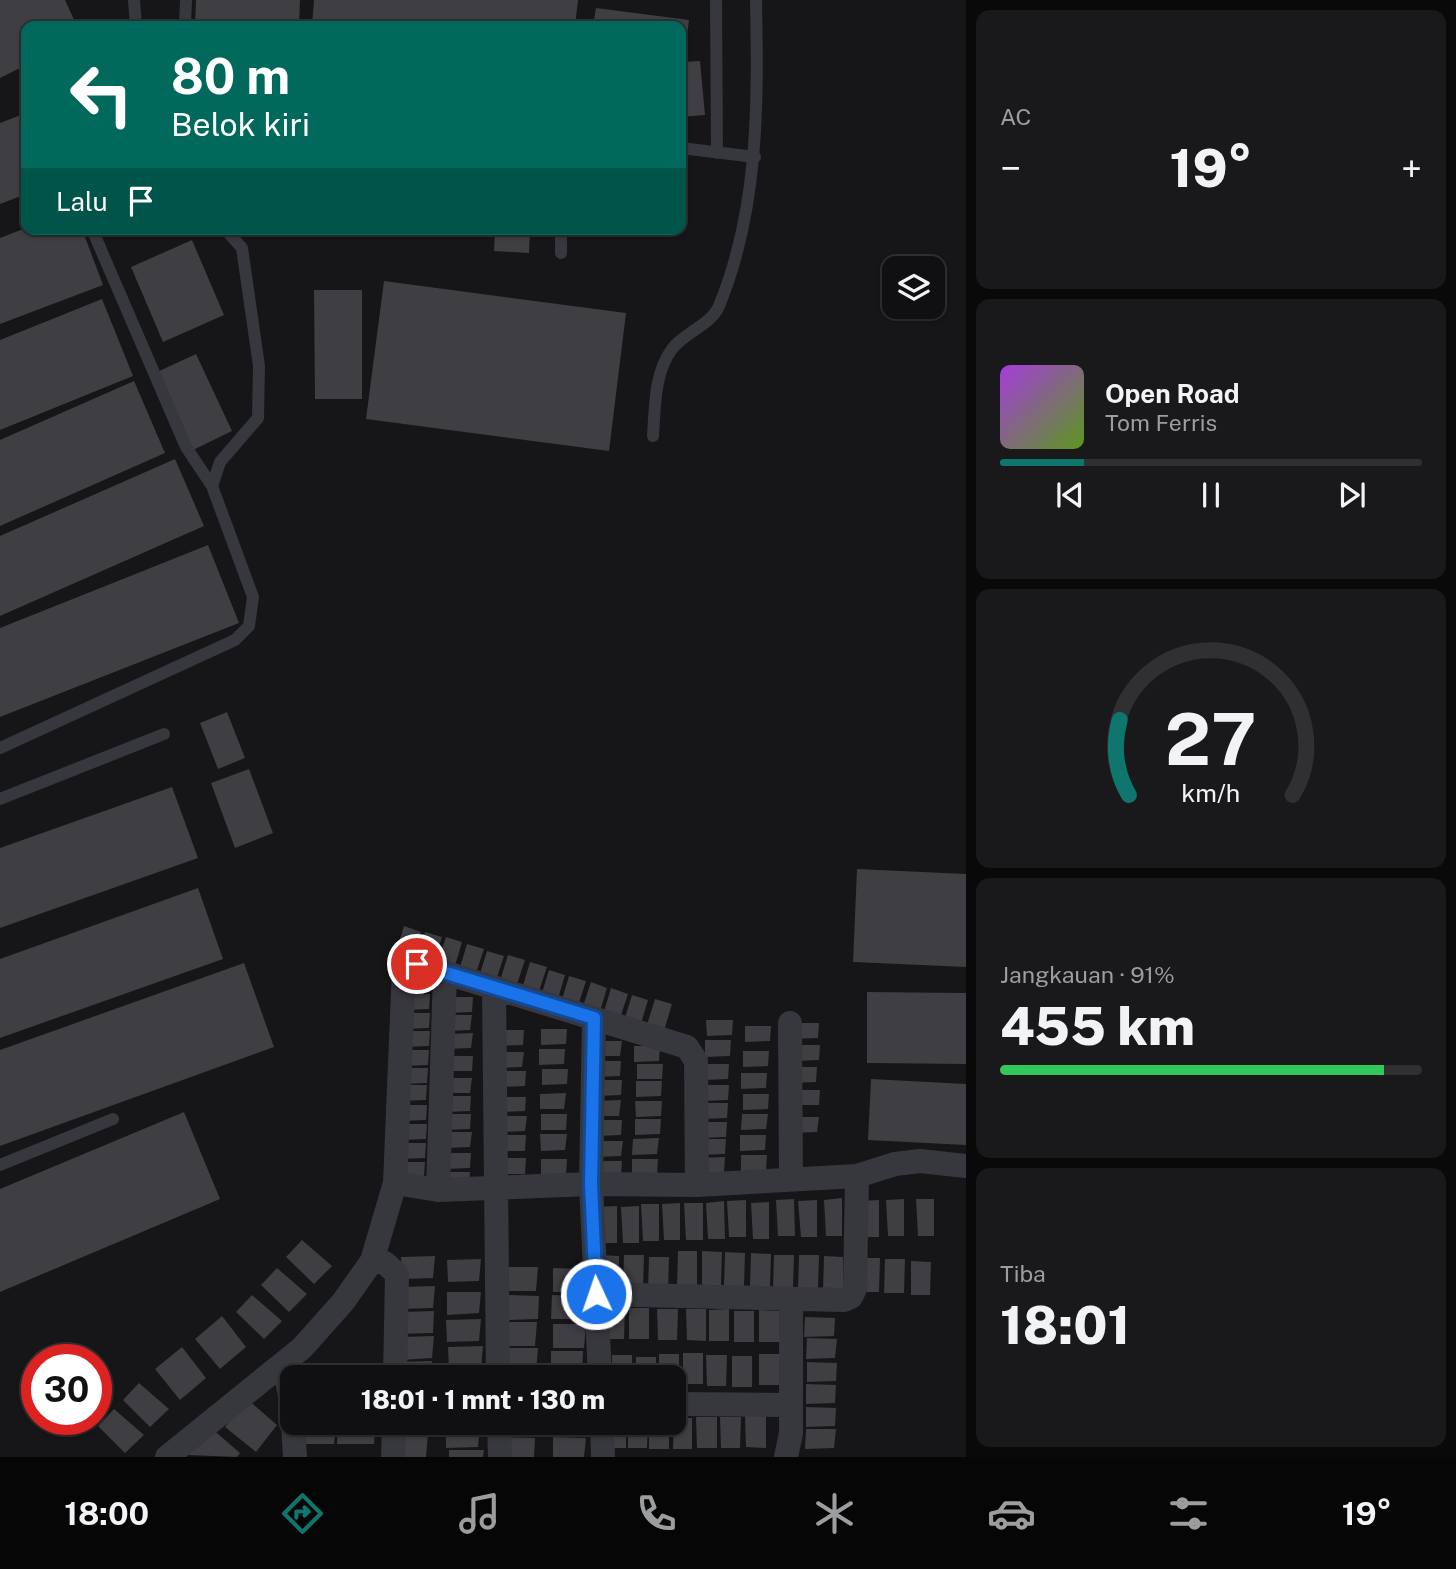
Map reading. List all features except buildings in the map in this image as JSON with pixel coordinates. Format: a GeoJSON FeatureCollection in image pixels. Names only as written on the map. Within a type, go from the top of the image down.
{"type":"FeatureCollection","features":[{"type":"Feature","properties":{"kind":"street"},"geometry":{"type":"LineString","coordinates":[[285,1365],[343,1302],[372,1261],[395,1183],[404,968],[417,964],[687,1046],[696,1060],[697,1185]]}},
{"type":"Feature","properties":{"kind":"street"},"geometry":{"type":"LineString","coordinates":[[438,1190],[445,974]]}},
{"type":"Feature","properties":{"kind":"street"},"geometry":{"type":"LineString","coordinates":[[494,987],[498,1365]]}},
{"type":"Feature","properties":{"kind":"street"},"geometry":{"type":"LineString","coordinates":[[594,1018],[591,1184],[599,1365]]}},
{"type":"Feature","properties":{"kind":"street"},"geometry":{"type":"LineString","coordinates":[[790,1024],[791,1179]]}},
{"type":"Feature","properties":{"kind":"street"},"geometry":{"type":"LineString","coordinates":[[395,1183],[438,1190],[591,1184],[697,1185],[857,1176],[895,1164],[920,1161],[966,1166]]}},
{"type":"Feature","properties":{"kind":"street"},"geometry":{"type":"LineString","coordinates":[[596,1294],[791,1300],[844,1300],[851,1297],[855,1289],[857,1176]]}},
{"type":"Feature","properties":{"kind":"street"},"geometry":{"type":"LineString","coordinates":[[372,1261],[385,1263],[397,1274],[395,1365]]}},
{"type":"Feature","properties":{"kind":"street"},"geometry":{"type":"LineString","coordinates":[[786,1457],[791,1433],[791,1300]]}},
{"type":"Feature","properties":{"kind":"street"},"geometry":{"type":"LineString","coordinates":[[167,1457],[280,1369]]}},
{"type":"Feature","properties":{"kind":"street"},"geometry":{"type":"LineString","coordinates":[[686,1404],[790,1405]]}},
{"type":"Feature","properties":{"kind":"street"},"geometry":{"type":"LineString","coordinates":[[294,1435],[295,1457]]}},
{"type":"Feature","properties":{"kind":"street"},"geometry":{"type":"LineString","coordinates":[[393,1457],[394,1435]]}},
{"type":"Feature","properties":{"kind":"street"},"geometry":{"type":"LineString","coordinates":[[499,1435],[500,1457]]}},
{"type":"Feature","properties":{"kind":"street"},"geometry":{"type":"LineString","coordinates":[[602,1435],[603,1457]]}},
{"type":"Feature","properties":{"kind":"lane"},"geometry":{"type":"LineString","coordinates":[[134,0],[136,21]]}},
{"type":"Feature","properties":{"kind":"lane"},"geometry":{"type":"LineString","coordinates":[[185,21],[186,0]]}},
{"type":"Feature","properties":{"kind":"lane"},"geometry":{"type":"LineString","coordinates":[[716,0],[717,153]]}},
{"type":"Feature","properties":{"kind":"lane"},"geometry":{"type":"LineString","coordinates":[[653,436],[658,380],[672,348],[718,310],[732,270],[755,158],[758,96],[756,0]]}},
{"type":"Feature","properties":{"kind":"lane"},"geometry":{"type":"LineString","coordinates":[[686,149],[755,158]]}},
{"type":"Feature","properties":{"kind":"lane"},"geometry":{"type":"LineString","coordinates":[[0,748],[235,640],[249,626],[253,597],[212,486],[186,447],[95,235]]}},
{"type":"Feature","properties":{"kind":"lane"},"geometry":{"type":"LineString","coordinates":[[212,486],[220,462],[258,418],[260,366],[243,248],[231,235]]}},
{"type":"Feature","properties":{"kind":"lane"},"geometry":{"type":"LineString","coordinates":[[561,235],[561,253]]}},
{"type":"Feature","properties":{"kind":"lane"},"geometry":{"type":"LineString","coordinates":[[0,799],[164,734]]}},
{"type":"Feature","properties":{"kind":"lane"},"geometry":{"type":"LineString","coordinates":[[0,1165],[113,1119]]}},
{"type":"Feature","properties":{"kind":"route"},"geometry":{"type":"LineString","coordinates":[[417,964],[594,1018],[591,1184],[596,1294]]}}]}
